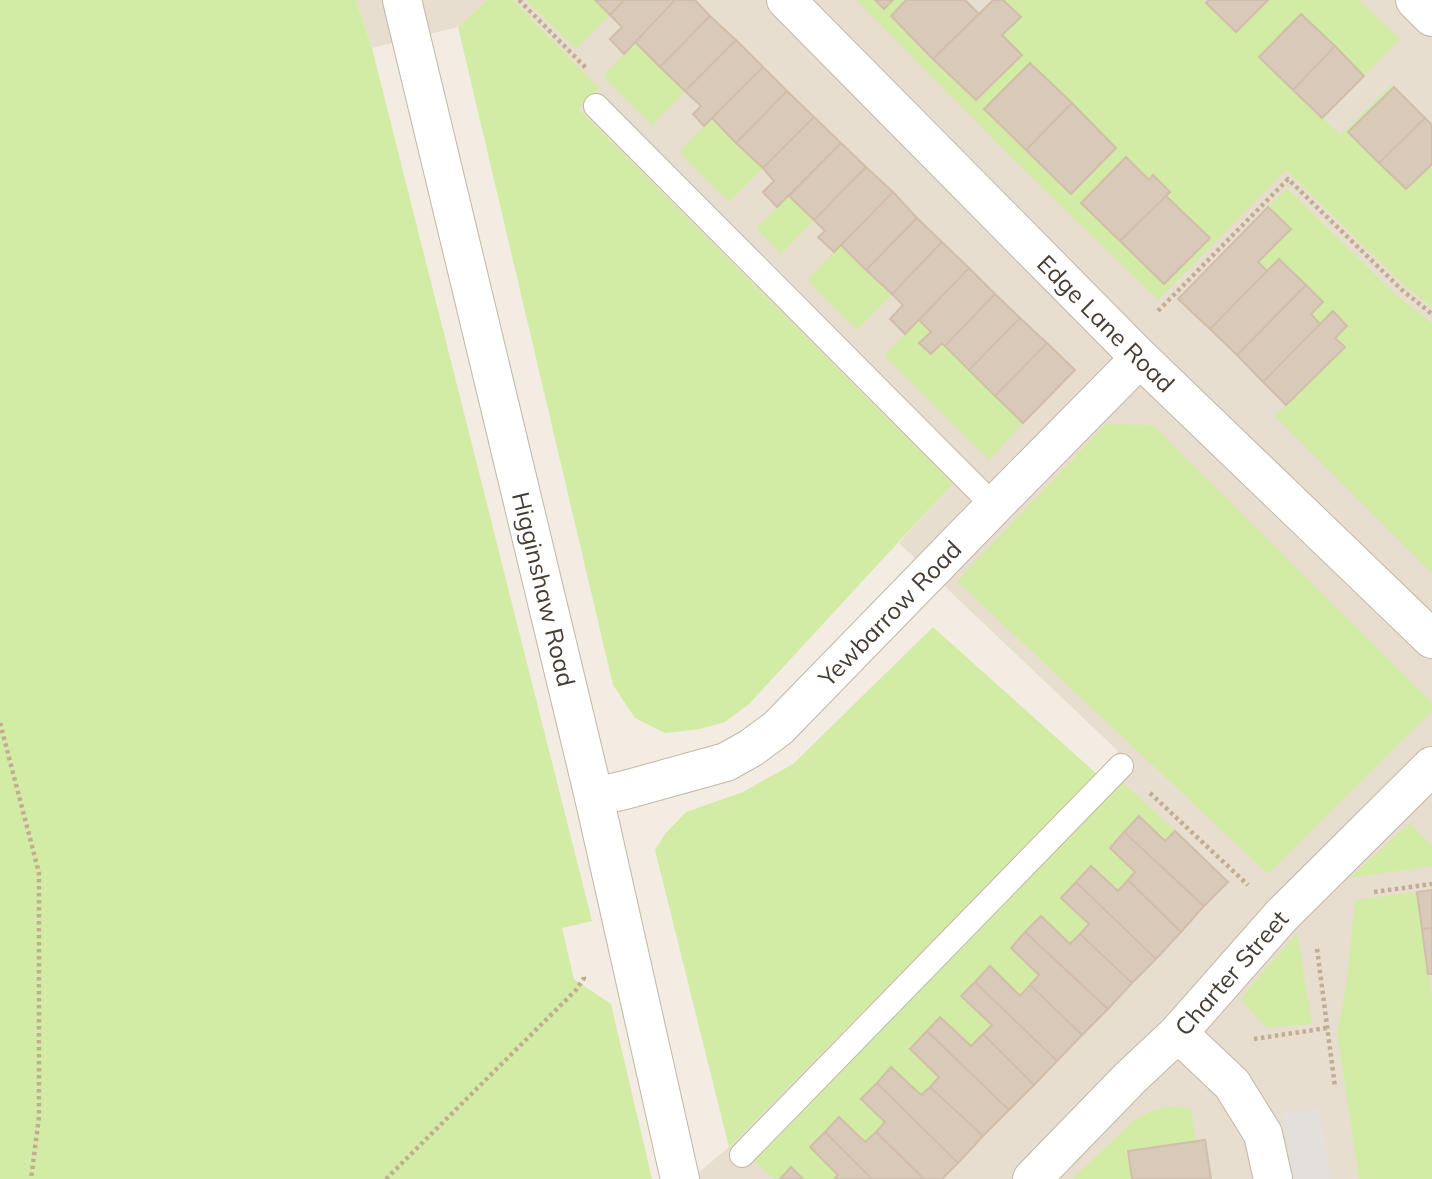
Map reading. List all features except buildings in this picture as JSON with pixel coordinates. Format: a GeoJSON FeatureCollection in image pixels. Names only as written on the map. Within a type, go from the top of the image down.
{"type":"FeatureCollection","features":[{"type":"Feature","properties":{"kind":"street","name":"Higginshaw Road"},"geometry":{"type":"LineString","coordinates":[[402,0],[594,797],[680,1179]]}},
{"type":"Feature","properties":{"kind":"street","name":"Edge Lane Road"},"geometry":{"type":"LineString","coordinates":[[786,0],[1140,358],[1432,639]]}},
{"type":"Feature","properties":{"kind":"street"},"geometry":{"type":"LineString","coordinates":[[1415,0],[1432,17]]}},
{"type":"Feature","properties":{"kind":"street","name":"Yewbarrow Road"},"geometry":{"type":"LineString","coordinates":[[594,797],[726,762],[778,728],[1140,358]]}},
{"type":"Feature","properties":{"kind":"street","name":"Charter Street"},"geometry":{"type":"LineString","coordinates":[[1032,1179],[1130,1078],[1178,1033],[1282,915],[1432,766]]}},
{"type":"Feature","properties":{"kind":"street"},"geometry":{"type":"LineString","coordinates":[[1178,1033],[1232,1084],[1263,1134],[1273,1179]]}},
{"type":"Feature","properties":{"kind":"lane"},"geometry":{"type":"LineString","coordinates":[[596,106],[994,506]]}},
{"type":"Feature","properties":{"kind":"lane"},"geometry":{"type":"LineString","coordinates":[[741,1155],[1121,766]]}},
{"type":"Feature","properties":{"kind":"path"},"geometry":{"type":"LineString","coordinates":[[519,0],[593,75]]}},
{"type":"Feature","properties":{"kind":"path"},"geometry":{"type":"LineString","coordinates":[[1157,311],[1288,179],[1402,290],[1432,314]]}},
{"type":"Feature","properties":{"kind":"path"},"geometry":{"type":"LineString","coordinates":[[0,723],[39,873],[39,1117],[31,1179]]}},
{"type":"Feature","properties":{"kind":"path"},"geometry":{"type":"LineString","coordinates":[[1121,766],[1282,915]]}},
{"type":"Feature","properties":{"kind":"path"},"geometry":{"type":"LineString","coordinates":[[1370,892],[1432,884]]}},
{"type":"Feature","properties":{"kind":"path"},"geometry":{"type":"LineString","coordinates":[[1316,943],[1335,1087]]}},
{"type":"Feature","properties":{"kind":"path"},"geometry":{"type":"LineString","coordinates":[[386,1179],[576,990],[584,978],[582,967]]}},
{"type":"Feature","properties":{"kind":"path"},"geometry":{"type":"LineString","coordinates":[[1250,1040],[1327,1028]]}},
{"type":"Feature","properties":{"kind":"shaded area"},"geometry":{"type":"Polygon","coordinates":[[[356,0],[487,0],[458,27],[372,48],[356,0]]]}},
{"type":"Feature","properties":{"kind":"shaded area"},"geometry":{"type":"Polygon","coordinates":[[[513,0],[1432,0],[1432,1179],[691,1179],[729,1147],[1098,775],[1118,751],[899,543],[953,482],[579,109],[598,88],[513,0]]]}},
{"type":"Feature","properties":{"kind":"shaded area"},"geometry":{"type":"Polygon","coordinates":[[[1319,1108],[1331,1179],[1293,1179],[1282,1113],[1319,1108]]]}},
{"type":"Feature","properties":{"kind":"green space"},"geometry":{"type":"Polygon","coordinates":[[[0,0],[356,0],[372,48],[592,921],[562,928],[574,979],[611,1004],[652,1179],[0,1179],[0,0]]]}},
{"type":"Feature","properties":{"kind":"green space"},"geometry":{"type":"Polygon","coordinates":[[[487,0],[513,0],[599,88],[579,109],[953,483],[749,704],[725,722],[700,729],[665,733],[635,718],[613,685],[458,27],[487,0]]]}},
{"type":"Feature","properties":{"kind":"green space"},"geometry":{"type":"Polygon","coordinates":[[[526,0],[595,0],[610,15],[576,49],[526,0]]]}},
{"type":"Feature","properties":{"kind":"green space"},"geometry":{"type":"Polygon","coordinates":[[[856,0],[875,0],[884,9],[893,0],[906,0],[891,16],[976,100],[1022,55],[1002,35],[1021,17],[1003,0],[1203,0],[1236,32],[1268,0],[1359,0],[1400,39],[1364,76],[1301,14],[1259,57],[1340,135],[1392,84],[1394,87],[1349,132],[1406,189],[1432,164],[1432,307],[1406,287],[1286,170],[1158,300],[1015,161],[856,0]],[[1072,103],[985,109],[1070,194],[1116,148],[1072,103]],[[1126,157],[1081,203],[1165,284],[1209,238],[1166,196],[1153,176],[1149,180],[1126,157]]]}},
{"type":"Feature","properties":{"kind":"green space"},"geometry":{"type":"Polygon","coordinates":[[[635,42],[685,91],[652,125],[603,76],[635,42]]]}},
{"type":"Feature","properties":{"kind":"green space"},"geometry":{"type":"Polygon","coordinates":[[[712,118],[763,168],[729,202],[679,152],[712,118]]]}},
{"type":"Feature","properties":{"kind":"green space"},"geometry":{"type":"Polygon","coordinates":[[[1287,188],[1396,295],[1432,323],[1432,573],[1275,416],[1344,347],[1335,338],[1347,326],[1333,312],[1320,324],[1311,314],[1323,301],[1280,260],[1267,271],[1258,262],[1268,207],[1287,188]]]}},
{"type":"Feature","properties":{"kind":"green space"},"geometry":{"type":"Polygon","coordinates":[[[789,196],[814,220],[781,254],[756,228],[789,196]]]}},
{"type":"Feature","properties":{"kind":"green space"},"geometry":{"type":"Polygon","coordinates":[[[841,245],[892,294],[857,330],[807,280],[841,245]]]}},
{"type":"Feature","properties":{"kind":"green space"},"geometry":{"type":"Polygon","coordinates":[[[919,320],[931,332],[920,343],[931,354],[942,343],[1023,423],[989,460],[884,355],[919,320]]]}},
{"type":"Feature","properties":{"kind":"green space"},"geometry":{"type":"Polygon","coordinates":[[[1106,424],[1153,425],[1432,703],[1432,711],[1268,874],[957,581],[1106,424]]]}},
{"type":"Feature","properties":{"kind":"green space"},"geometry":{"type":"Polygon","coordinates":[[[933,627],[1098,775],[729,1147],[655,850],[665,834],[686,812],[743,792],[793,764],[933,627]]]}},
{"type":"Feature","properties":{"kind":"green space"},"geometry":{"type":"Polygon","coordinates":[[[1122,782],[1175,831],[1165,841],[1139,817],[1110,848],[1135,872],[1118,891],[1091,866],[1062,897],[1089,924],[1070,944],[1041,916],[1011,948],[1039,975],[1020,996],[990,967],[992,1025],[971,1046],[940,1017],[939,1077],[921,1095],[891,1067],[861,1099],[885,1122],[834,1179],[803,1179],[791,1167],[780,1179],[774,1179],[752,1159],[1076,831],[1122,782]]]}},
{"type":"Feature","properties":{"kind":"green space"},"geometry":{"type":"Polygon","coordinates":[[[1410,823],[1432,846],[1432,866],[1349,878],[1410,823]]]}},
{"type":"Feature","properties":{"kind":"green space"},"geometry":{"type":"Polygon","coordinates":[[[1417,892],[1432,1000],[1432,1179],[1359,1179],[1337,1034],[1346,987],[1355,900],[1417,892]]]}},
{"type":"Feature","properties":{"kind":"green space"},"geometry":{"type":"Polygon","coordinates":[[[1297,933],[1312,1024],[1267,1028],[1241,1000],[1297,933]]]}},
{"type":"Feature","properties":{"kind":"green space"},"geometry":{"type":"Polygon","coordinates":[[[1174,1106],[1191,1109],[1196,1141],[1132,1179],[1074,1179],[1132,1122],[1152,1110],[1174,1106]]]}}]}
